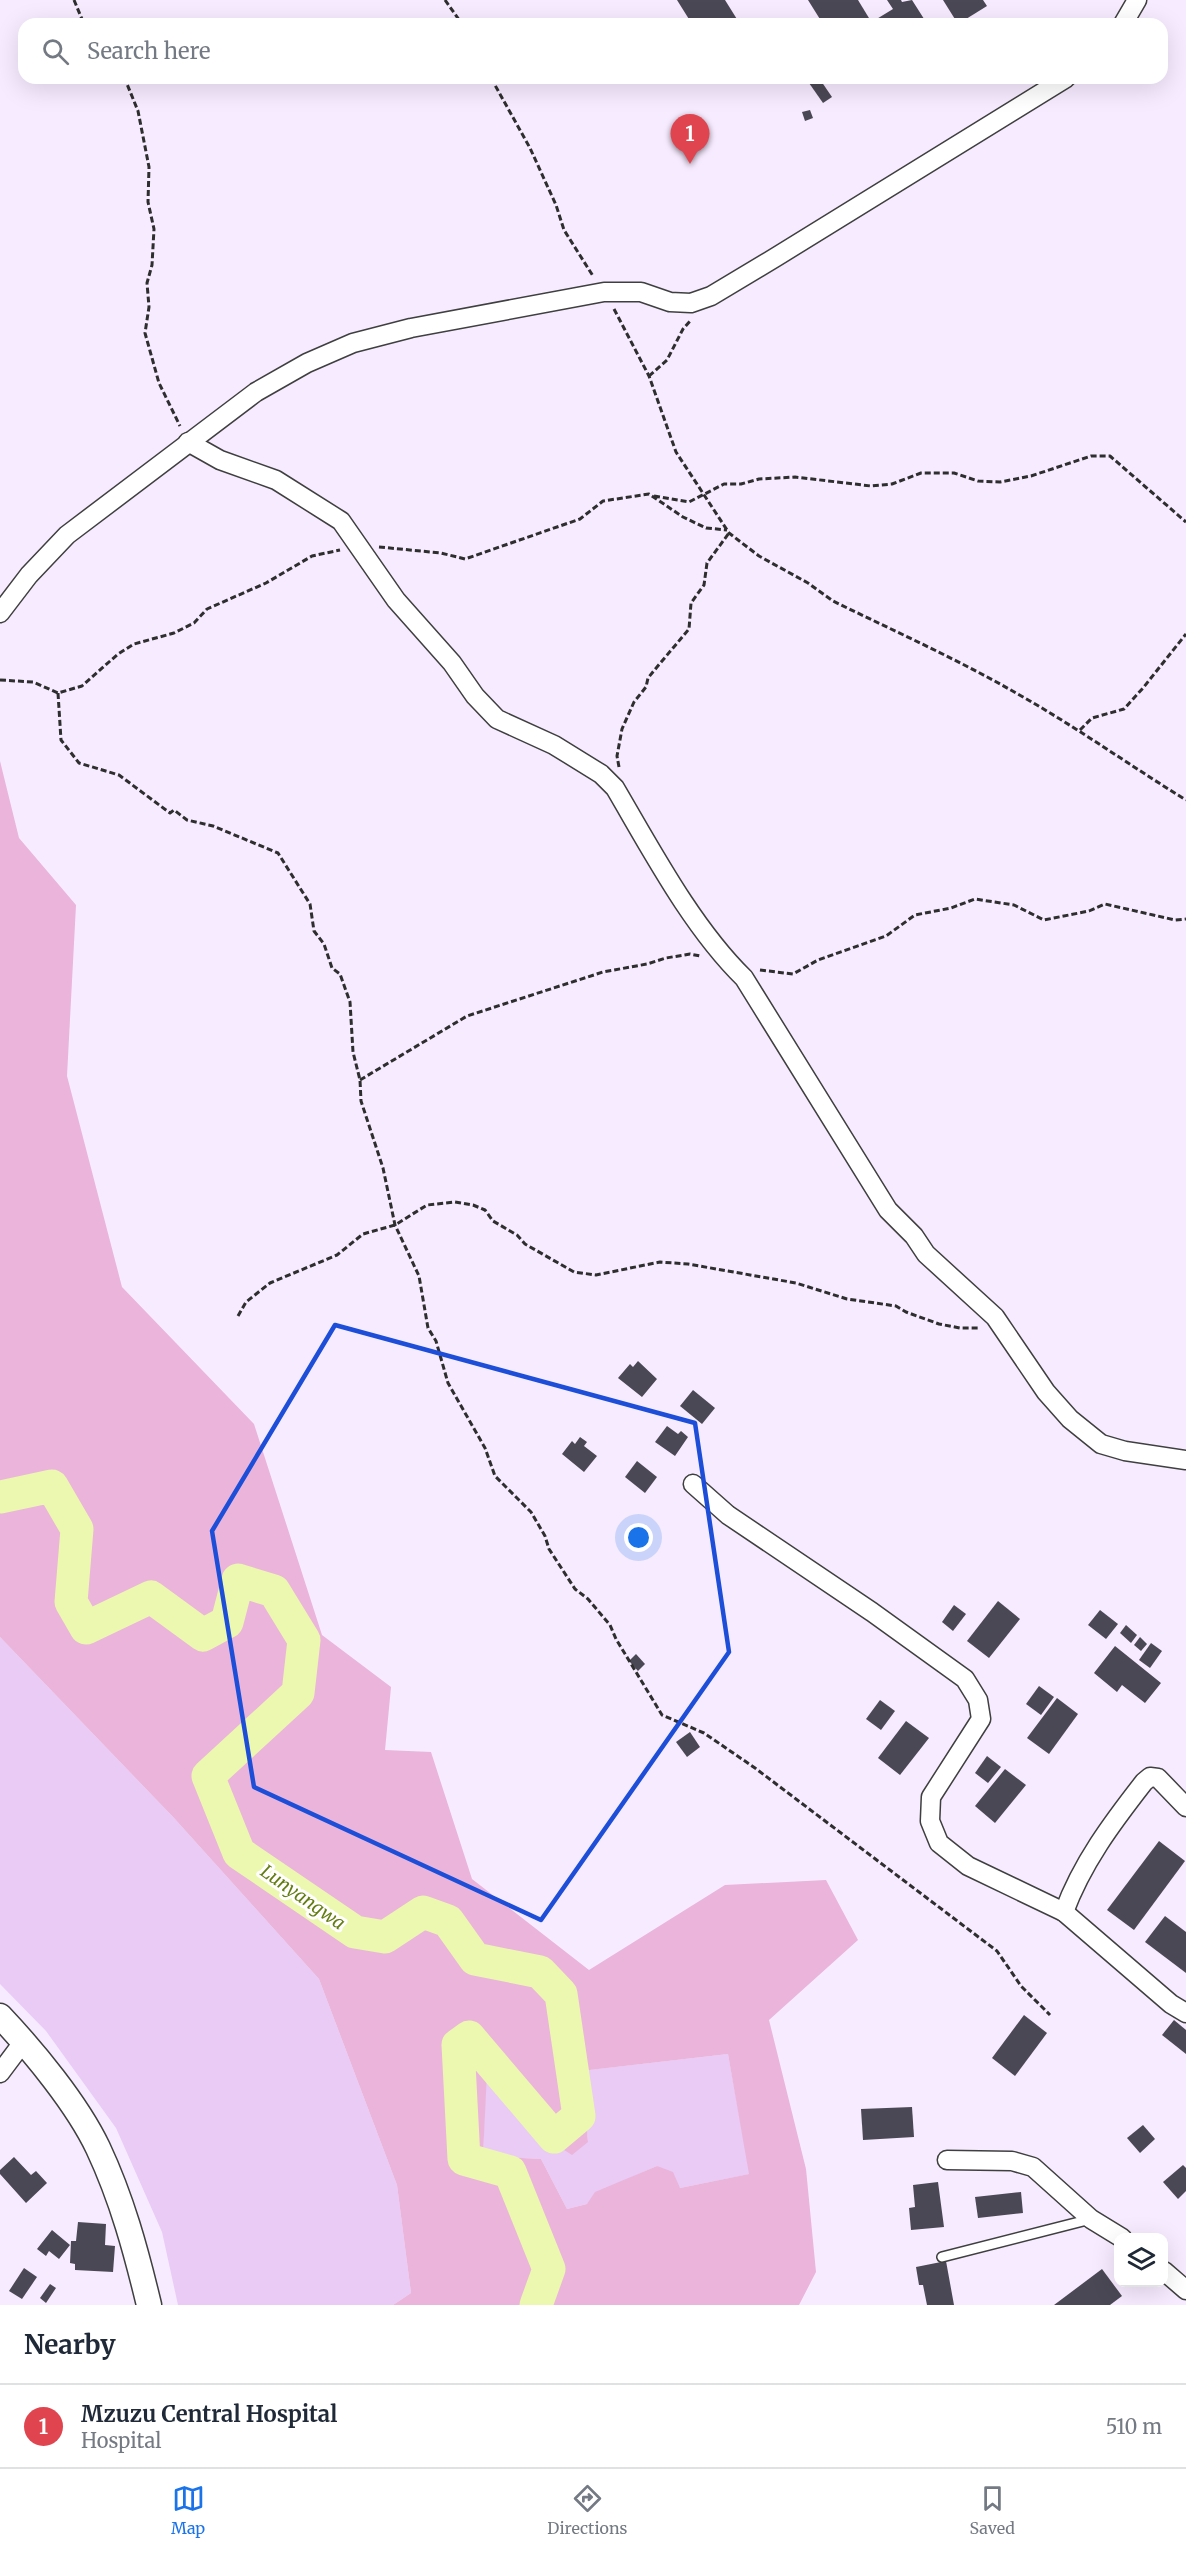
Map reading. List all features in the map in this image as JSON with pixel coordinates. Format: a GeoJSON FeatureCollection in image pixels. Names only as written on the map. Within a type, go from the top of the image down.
{"type":"FeatureCollection","features":[{"type":"Feature","properties":{"kind":"street"},"geometry":{"type":"LineString","coordinates":[[1126,18],[1137,0]]}},
{"type":"Feature","properties":{"kind":"street"},"geometry":{"type":"LineString","coordinates":[[0,613],[29,575],[67,535],[256,392],[307,363],[353,343],[411,328],[604,292],[641,292],[670,302],[691,303],[711,296],[1056,84]]}},
{"type":"Feature","properties":{"kind":"street"},"geometry":{"type":"LineString","coordinates":[[188,442],[220,460],[259,472],[290,487],[341,521],[396,600],[452,663],[475,696],[497,719],[554,745],[601,774],[615,788],[696,919],[744,978],[888,1210],[914,1236],[926,1254],[995,1317],[1046,1392],[1070,1419],[1101,1444],[1186,1460]]}},
{"type":"Feature","properties":{"kind":"street"},"geometry":{"type":"LineString","coordinates":[[693,1484],[728,1515],[872,1612],[965,1679],[978,1700],[981,1719],[932,1797],[930,1821],[939,1842],[968,1866],[1064,1912],[1172,2004],[1186,2013]]}},
{"type":"Feature","properties":{"kind":"street"},"geometry":{"type":"LineString","coordinates":[[1064,1912],[1074,1885],[1105,1833],[1144,1782],[1150,1777],[1158,1778],[1186,1807]]}},
{"type":"Feature","properties":{"kind":"street"},"geometry":{"type":"LineString","coordinates":[[0,2016],[24,2041],[62,2092],[97,2146],[119,2197],[149,2305]]}},
{"type":"Feature","properties":{"kind":"street"},"geometry":{"type":"LineString","coordinates":[[0,2073],[24,2041]]}},
{"type":"Feature","properties":{"kind":"street"},"geometry":{"type":"LineString","coordinates":[[947,2160],[1012,2161],[1033,2167],[1091,2219],[1114,2233]]}},
{"type":"Feature","properties":{"kind":"street"},"geometry":{"type":"LineString","coordinates":[[1168,2274],[1186,2290]]}},
{"type":"Feature","properties":{"kind":"lane"},"geometry":{"type":"LineString","coordinates":[[942,2257],[1091,2219]]}},
{"type":"Feature","properties":{"kind":"path"},"geometry":{"type":"LineString","coordinates":[[74,0],[82,18]]}},
{"type":"Feature","properties":{"kind":"path"},"geometry":{"type":"LineString","coordinates":[[445,0],[458,18]]}},
{"type":"Feature","properties":{"kind":"path"},"geometry":{"type":"LineString","coordinates":[[127,84],[138,111],[149,167],[148,202],[154,229],[152,264],[147,283],[149,307],[145,333],[159,383],[188,442]]}},
{"type":"Feature","properties":{"kind":"path"},"geometry":{"type":"LineString","coordinates":[[494,84],[530,148],[556,205],[564,230],[604,292],[649,376],[676,452],[728,532],[759,556],[808,583],[833,601],[1014,692],[1080,730],[1098,745],[1186,800]]}},
{"type":"Feature","properties":{"kind":"path"},"geometry":{"type":"LineString","coordinates":[[649,376],[667,360],[683,329],[691,319],[691,303]]}},
{"type":"Feature","properties":{"kind":"path"},"geometry":{"type":"LineString","coordinates":[[0,680],[33,682],[58,693],[82,686],[118,654],[134,644],[174,633],[194,623],[207,609],[266,583],[312,556],[359,546],[441,553],[465,558],[580,519],[603,501],[649,495],[689,502],[724,484],[741,484],[759,478],[795,477],[871,486],[892,484],[921,473],[954,473],[978,481],[1000,482],[1031,476],[1091,456],[1110,456],[1186,522]]}},
{"type":"Feature","properties":{"kind":"path"},"geometry":{"type":"LineString","coordinates":[[649,495],[683,517],[706,528],[728,532]]}},
{"type":"Feature","properties":{"kind":"path"},"geometry":{"type":"LineString","coordinates":[[615,788],[621,777],[617,756],[622,729],[634,702],[646,687],[648,678],[689,629],[691,603],[704,585],[707,563],[728,532]]}},
{"type":"Feature","properties":{"kind":"path"},"geometry":{"type":"LineString","coordinates":[[1080,730],[1092,718],[1124,709],[1186,634]]}},
{"type":"Feature","properties":{"kind":"path"},"geometry":{"type":"LineString","coordinates":[[58,693],[61,740],[79,763],[119,776],[170,813],[174,810],[187,820],[213,826],[278,853],[310,904],[314,931],[324,944],[332,968],[340,974],[350,1002],[353,1052],[360,1080],[361,1101],[383,1168],[395,1225],[419,1276],[428,1328],[436,1341],[448,1383],[485,1448],[495,1476],[531,1512],[546,1536],[549,1549],[575,1589],[588,1599],[610,1625],[615,1639],[662,1715],[704,1733],[755,1768],[997,1951],[1021,1986],[1050,2015]]}},
{"type":"Feature","properties":{"kind":"path"},"geometry":{"type":"LineString","coordinates":[[360,1080],[467,1016],[603,972],[690,954],[793,974],[818,960],[886,936],[915,915],[951,908],[975,899],[1014,905],[1044,920],[1089,911],[1105,904],[1175,920],[1186,919]]}},
{"type":"Feature","properties":{"kind":"path"},"geometry":{"type":"LineString","coordinates":[[238,1316],[246,1302],[270,1283],[337,1255],[363,1234],[395,1225],[427,1205],[455,1202],[485,1210],[493,1221],[517,1235],[525,1244],[574,1272],[596,1275],[660,1262],[688,1264],[796,1283],[847,1299],[882,1302],[939,1324],[960,1329],[984,1328],[1006,1332]]}},
{"type":"Feature","properties":{"kind":"highlighted area"},"geometry":{"type":"Polygon","coordinates":[[[335,1325],[695,1423],[729,1652],[541,1920],[254,1787],[212,1531],[335,1325]]]}},
{"type":"Feature","properties":{"kind":"shaded area"},"geometry":{"type":"Polygon","coordinates":[[[0,761],[19,838],[76,905],[67,1076],[122,1287],[254,1424],[322,1635],[391,1687],[385,1750],[431,1752],[472,1879],[589,1970],[725,1885],[826,1880],[858,1940],[769,2020],[806,2169],[816,2272],[799,2305],[393,2305],[411,2293],[397,2185],[319,1979],[174,1818],[0,1637],[0,761]],[[728,2054],[581,2071],[588,2142],[572,2155],[536,2132],[487,2072],[483,2156],[541,2159],[567,2209],[587,2204],[595,2192],[657,2166],[673,2172],[680,2188],[749,2174],[728,2054]]]}},
{"type":"Feature","properties":{"kind":"shaded area"},"geometry":{"type":"Polygon","coordinates":[[[0,1637],[174,1818],[319,1979],[397,2185],[411,2293],[393,2305],[178,2305],[162,2232],[116,2128],[46,2031],[0,1984],[0,1637]]]}},
{"type":"Feature","properties":{"kind":"shaded area"},"geometry":{"type":"Polygon","coordinates":[[[728,2054],[750,2174],[680,2188],[657,2166],[634,2176],[587,2204],[567,2209],[541,2159],[483,2156],[486,2071],[536,2132],[588,2142],[580,2071],[728,2054]]]}},
{"type":"Feature","properties":{"kind":"building"},"geometry":{"type":"Polygon","coordinates":[[[677,0],[725,0],[736,18],[688,18],[677,0]]]}},
{"type":"Feature","properties":{"kind":"building"},"geometry":{"type":"Polygon","coordinates":[[[808,0],[858,0],[869,18],[819,18],[808,0]]]}},
{"type":"Feature","properties":{"kind":"building"},"geometry":{"type":"Polygon","coordinates":[[[887,0],[901,0],[902,2],[912,0],[923,18],[878,18],[893,9],[887,0]]]}},
{"type":"Feature","properties":{"kind":"building"},"geometry":{"type":"Polygon","coordinates":[[[943,0],[983,0],[987,6],[968,18],[954,18],[943,0]]]}},
{"type":"Feature","properties":{"kind":"building"},"geometry":{"type":"Polygon","coordinates":[[[810,84],[823,84],[832,97],[823,103],[810,84]]]}},
{"type":"Feature","properties":{"kind":"building"},"geometry":{"type":"Polygon","coordinates":[[[810,110],[813,118],[805,121],[802,112],[810,110]]]}},
{"type":"Feature","properties":{"kind":"building"},"geometry":{"type":"Polygon","coordinates":[[[638,1361],[657,1379],[642,1397],[618,1378],[630,1364],[633,1367],[638,1361]]]}},
{"type":"Feature","properties":{"kind":"building"},"geometry":{"type":"Polygon","coordinates":[[[693,1390],[715,1408],[702,1424],[680,1406],[693,1390]]]}},
{"type":"Feature","properties":{"kind":"building"},"geometry":{"type":"Polygon","coordinates":[[[667,1426],[678,1434],[681,1431],[688,1437],[675,1456],[655,1442],[667,1426]]]}},
{"type":"Feature","properties":{"kind":"building"},"geometry":{"type":"Polygon","coordinates":[[[580,1437],[587,1442],[584,1446],[597,1456],[584,1472],[562,1454],[572,1441],[575,1444],[580,1437]]]}},
{"type":"Feature","properties":{"kind":"building"},"geometry":{"type":"Polygon","coordinates":[[[637,1461],[657,1477],[645,1493],[625,1477],[637,1461]]]}},
{"type":"Feature","properties":{"kind":"building"},"geometry":{"type":"Polygon","coordinates":[[[998,1601],[1020,1619],[989,1658],[967,1641],[998,1601]]]}},
{"type":"Feature","properties":{"kind":"building"},"geometry":{"type":"Polygon","coordinates":[[[954,1605],[966,1614],[953,1631],[942,1622],[954,1605]]]}},
{"type":"Feature","properties":{"kind":"building"},"geometry":{"type":"Polygon","coordinates":[[[1100,1610],[1118,1624],[1106,1639],[1088,1625],[1100,1610]]]}},
{"type":"Feature","properties":{"kind":"building"},"geometry":{"type":"Polygon","coordinates":[[[1126,1625],[1137,1635],[1131,1643],[1120,1633],[1126,1625]]]}},
{"type":"Feature","properties":{"kind":"building"},"geometry":{"type":"Polygon","coordinates":[[[1140,1637],[1147,1644],[1141,1651],[1134,1645],[1140,1637]]]}},
{"type":"Feature","properties":{"kind":"building"},"geometry":{"type":"Polygon","coordinates":[[[1151,1643],[1162,1651],[1150,1668],[1139,1660],[1151,1643]]]}},
{"type":"Feature","properties":{"kind":"building"},"geometry":{"type":"Polygon","coordinates":[[[1115,1646],[1161,1683],[1145,1703],[1122,1685],[1117,1692],[1094,1673],[1115,1646]]]}},
{"type":"Feature","properties":{"kind":"building"},"geometry":{"type":"Polygon","coordinates":[[[636,1654],[645,1664],[638,1671],[629,1661],[636,1654]]]}},
{"type":"Feature","properties":{"kind":"building"},"geometry":{"type":"Polygon","coordinates":[[[1039,1686],[1054,1697],[1041,1715],[1026,1704],[1039,1686]]]}},
{"type":"Feature","properties":{"kind":"building"},"geometry":{"type":"Polygon","coordinates":[[[1057,1698],[1078,1714],[1049,1754],[1027,1738],[1057,1698]]]}},
{"type":"Feature","properties":{"kind":"building"},"geometry":{"type":"Polygon","coordinates":[[[880,1700],[895,1711],[881,1730],[866,1719],[880,1700]]]}},
{"type":"Feature","properties":{"kind":"building"},"geometry":{"type":"Polygon","coordinates":[[[906,1721],[929,1738],[900,1775],[878,1758],[906,1721]]]}},
{"type":"Feature","properties":{"kind":"building"},"geometry":{"type":"Polygon","coordinates":[[[690,1732],[700,1747],[687,1757],[676,1742],[690,1732]]]}},
{"type":"Feature","properties":{"kind":"building"},"geometry":{"type":"Polygon","coordinates":[[[987,1756],[1001,1767],[988,1783],[975,1773],[987,1756]]]}},
{"type":"Feature","properties":{"kind":"building"},"geometry":{"type":"Polygon","coordinates":[[[1005,1769],[1026,1785],[995,1823],[975,1806],[1005,1769]]]}},
{"type":"Feature","properties":{"kind":"building"},"geometry":{"type":"Polygon","coordinates":[[[1159,1841],[1185,1861],[1134,1930],[1107,1910],[1159,1841]]]}},
{"type":"Feature","properties":{"kind":"building"},"geometry":{"type":"Polygon","coordinates":[[[1165,1916],[1186,1932],[1186,1973],[1145,1942],[1165,1916]]]}},
{"type":"Feature","properties":{"kind":"building"},"geometry":{"type":"Polygon","coordinates":[[[1024,2015],[1047,2033],[1015,2076],[992,2058],[1024,2015]]]}},
{"type":"Feature","properties":{"kind":"building"},"geometry":{"type":"Polygon","coordinates":[[[1174,2020],[1186,2030],[1186,2054],[1162,2035],[1174,2020]]]}},
{"type":"Feature","properties":{"kind":"building"},"geometry":{"type":"Polygon","coordinates":[[[912,2107],[914,2137],[863,2140],[861,2109],[912,2107]]]}},
{"type":"Feature","properties":{"kind":"building"},"geometry":{"type":"Polygon","coordinates":[[[1143,2125],[1155,2139],[1140,2153],[1127,2138],[1143,2125]]]}},
{"type":"Feature","properties":{"kind":"building"},"geometry":{"type":"Polygon","coordinates":[[[14,2157],[31,2175],[36,2171],[47,2183],[26,2203],[0,2174],[0,2170],[14,2157]]]}},
{"type":"Feature","properties":{"kind":"building"},"geometry":{"type":"Polygon","coordinates":[[[1183,2165],[1186,2168],[1186,2191],[1178,2199],[1163,2182],[1183,2165]]]}},
{"type":"Feature","properties":{"kind":"building"},"geometry":{"type":"Polygon","coordinates":[[[938,2182],[944,2227],[911,2230],[909,2208],[915,2207],[913,2185],[938,2182]]]}},
{"type":"Feature","properties":{"kind":"building"},"geometry":{"type":"Polygon","coordinates":[[[1021,2192],[1023,2213],[978,2218],[975,2197],[1021,2192]]]}},
{"type":"Feature","properties":{"kind":"building"},"geometry":{"type":"Polygon","coordinates":[[[78,2222],[106,2224],[105,2245],[115,2246],[113,2272],[75,2270],[75,2264],[70,2263],[71,2241],[76,2241],[78,2222]]]}},
{"type":"Feature","properties":{"kind":"building"},"geometry":{"type":"Polygon","coordinates":[[[52,2230],[70,2245],[59,2259],[49,2251],[46,2256],[37,2249],[52,2230]]]}},
{"type":"Feature","properties":{"kind":"building"},"geometry":{"type":"Polygon","coordinates":[[[946,2261],[954,2305],[927,2305],[923,2285],[919,2285],[916,2267],[946,2261]]]}},
{"type":"Feature","properties":{"kind":"building"},"geometry":{"type":"Polygon","coordinates":[[[24,2268],[37,2277],[22,2299],[9,2291],[24,2268]]]}},
{"type":"Feature","properties":{"kind":"building"},"geometry":{"type":"Polygon","coordinates":[[[1102,2269],[1122,2296],[1110,2305],[1054,2305],[1102,2269]]]}},
{"type":"Feature","properties":{"kind":"building"},"geometry":{"type":"Polygon","coordinates":[[[50,2284],[56,2288],[46,2303],[40,2298],[50,2284]]]}},
{"type":"Feature","properties":{"kind":"waterway","name":"Lunyangwa"},"geometry":{"type":"LineString","coordinates":[[0,1497],[52,1486],[77,1529],[71,1602],[86,1628],[151,1597],[203,1635],[227,1622],[238,1580],[274,1591],[304,1640],[298,1693],[208,1776],[239,1853],[355,1932],[385,1937],[423,1912],[448,1921],[475,1959],[540,1972],[561,1994],[579,2116],[554,2137],[469,2037],[458,2045],[464,2159],[510,2172],[549,2269],[536,2305]]}},
{"type":"Feature","properties":{"kind":"place","name":"Mzuzu Central Hospital"},"geometry":{"type":"Point","coordinates":[690,164]}}]}
